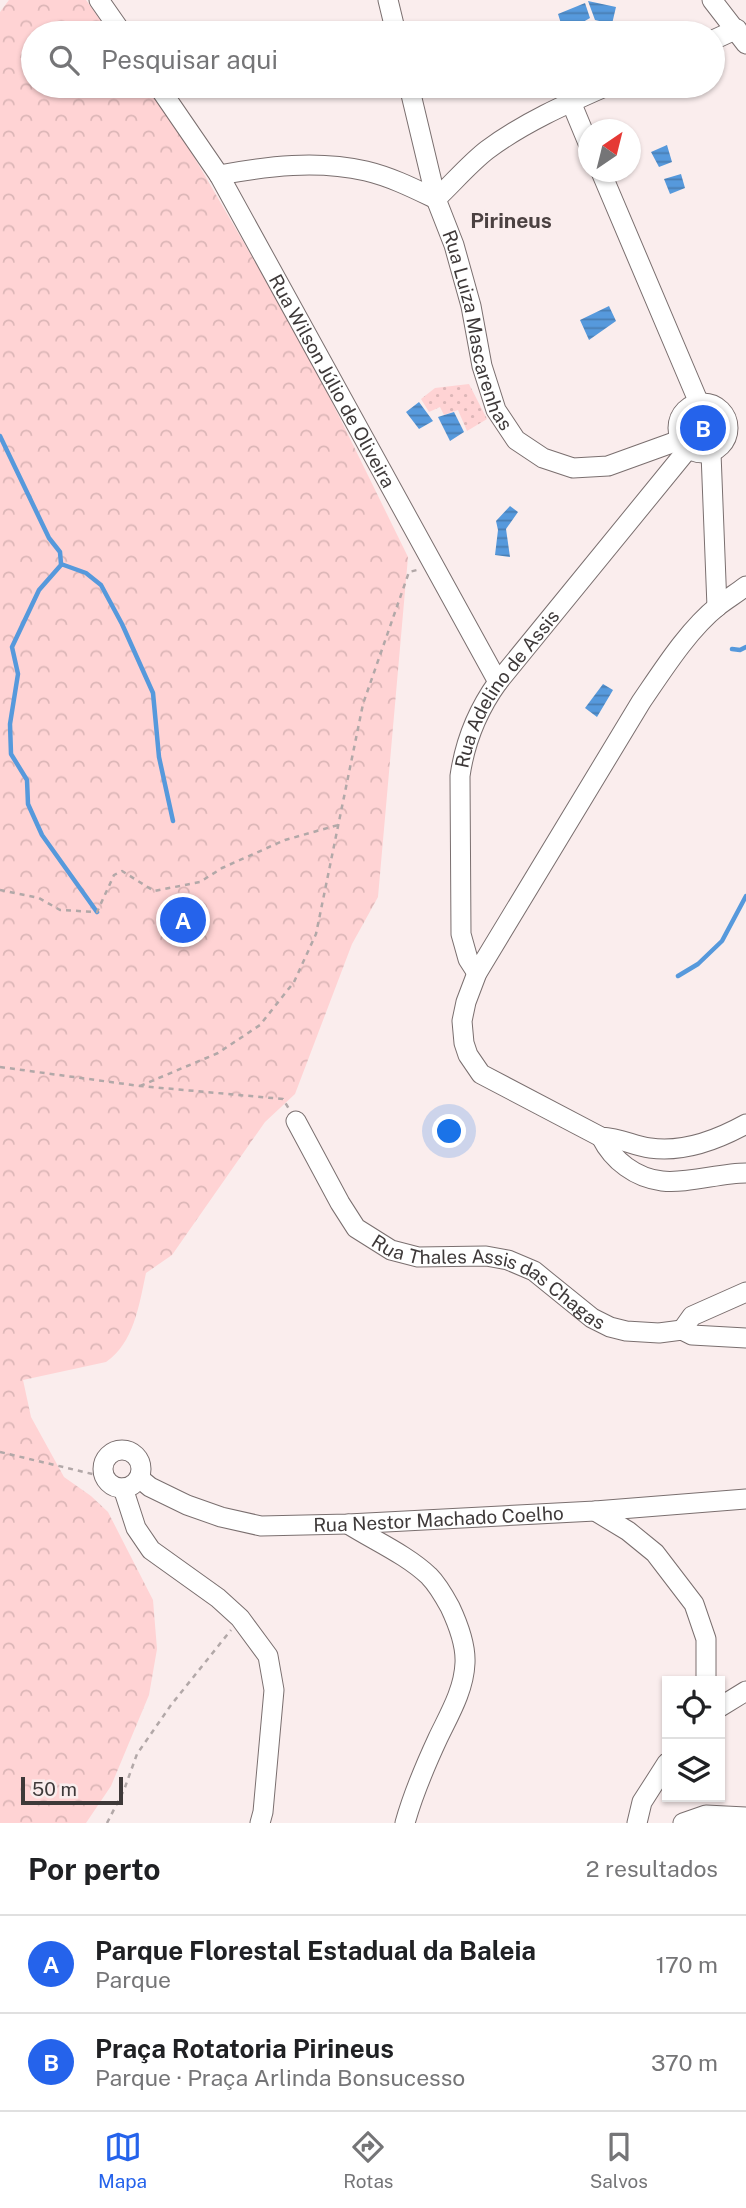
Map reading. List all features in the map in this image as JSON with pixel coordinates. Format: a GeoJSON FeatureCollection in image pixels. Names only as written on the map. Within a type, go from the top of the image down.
{"type":"FeatureCollection","features":[{"type":"Feature","properties":{"kind":"street"},"geometry":{"type":"LineString","coordinates":[[99,0],[114,21]]}},
{"type":"Feature","properties":{"kind":"street"},"geometry":{"type":"LineString","coordinates":[[388,0],[394,21]]}},
{"type":"Feature","properties":{"kind":"street"},"geometry":{"type":"LineString","coordinates":[[712,0],[741,37]]}},
{"type":"Feature","properties":{"kind":"street","name":"Rua Wilson Júlio de Oliveira"},"geometry":{"type":"LineString","coordinates":[[166,98],[219,175],[498,682]]}},
{"type":"Feature","properties":{"kind":"street","name":"Rua Luiza Mascarenhas"},"geometry":{"type":"LineString","coordinates":[[412,98],[436,199],[454,245],[468,294],[482,366],[492,399],[496,410],[516,440],[543,458],[573,468],[608,466],[684,445]]}},
{"type":"Feature","properties":{"kind":"street"},"geometry":{"type":"LineString","coordinates":[[219,175],[278,166],[333,165],[367,171],[398,181],[436,199],[485,151],[580,98]]}},
{"type":"Feature","properties":{"kind":"street"},"geometry":{"type":"LineString","coordinates":[[571,102],[578,119]]}},
{"type":"Feature","properties":{"kind":"street"},"geometry":{"type":"LineString","coordinates":[[605,182],[699,403]]}},
{"type":"Feature","properties":{"kind":"street"},"geometry":{"type":"LineString","coordinates":[[699,403],[716,406],[727,419],[727,439],[718,450],[711,453],[696,453],[684,445],[678,431],[678,421],[683,413],[690,406],[699,403]]}},
{"type":"Feature","properties":{"kind":"street"},"geometry":{"type":"LineString","coordinates":[[727,419],[746,413]]}},
{"type":"Feature","properties":{"kind":"street","name":"Rua Adelino de Assis"},"geometry":{"type":"LineString","coordinates":[[477,973],[468,959],[461,934],[460,776],[463,754],[473,725],[498,682],[684,445]]}},
{"type":"Feature","properties":{"kind":"street"},"geometry":{"type":"LineString","coordinates":[[711,453],[717,607]]}},
{"type":"Feature","properties":{"kind":"street"},"geometry":{"type":"LineString","coordinates":[[744,1124],[717,1138],[693,1146],[650,1148],[624,1139],[601,1137],[481,1074],[468,1055],[462,1021],[477,973],[641,702],[666,666],[717,607],[746,586]]}},
{"type":"Feature","properties":{"kind":"street","name":"Rua Thales Assis das Chagas"},"geometry":{"type":"LineString","coordinates":[[296,1121],[356,1228],[391,1250],[418,1257],[486,1256],[508,1260],[534,1272],[592,1318],[626,1331],[659,1333],[682,1330],[692,1335],[746,1338]]}},
{"type":"Feature","properties":{"kind":"street"},"geometry":{"type":"LineString","coordinates":[[601,1137],[608,1150],[624,1166],[663,1181],[746,1173]]}},
{"type":"Feature","properties":{"kind":"street"},"geometry":{"type":"LineString","coordinates":[[682,1330],[692,1316],[746,1292]]}},
{"type":"Feature","properties":{"kind":"street"},"geometry":{"type":"LineString","coordinates":[[127,1450],[138,1458],[141,1472],[131,1483],[116,1486],[105,1477],[104,1463],[113,1452],[127,1450]]}},
{"type":"Feature","properties":{"kind":"street"},"geometry":{"type":"LineString","coordinates":[[131,1483],[136,1528],[150,1550],[218,1598],[240,1618],[268,1656],[274,1690],[260,1823]]}},
{"type":"Feature","properties":{"kind":"street","name":"Rua Nestor Machado Coelho"},"geometry":{"type":"LineString","coordinates":[[131,1483],[234,1520],[261,1526],[595,1511],[746,1499]]}},
{"type":"Feature","properties":{"kind":"street"},"geometry":{"type":"LineString","coordinates":[[595,1511],[628,1531],[654,1553],[694,1604],[706,1639],[706,1676]]}},
{"type":"Feature","properties":{"kind":"street"},"geometry":{"type":"LineString","coordinates":[[348,1524],[416,1565],[431,1578],[443,1593],[462,1637],[465,1662],[462,1684],[414,1794],[405,1823]]}},
{"type":"Feature","properties":{"kind":"street"},"geometry":{"type":"LineString","coordinates":[[725,1704],[746,1691]]}},
{"type":"Feature","properties":{"kind":"street"},"geometry":{"type":"LineString","coordinates":[[637,1823],[642,1802],[662,1771]]}},
{"type":"Feature","properties":{"kind":"street"},"geometry":{"type":"LineString","coordinates":[[683,1823],[706,1815],[746,1817]]}},
{"type":"Feature","properties":{"kind":"path"},"geometry":{"type":"LineString","coordinates":[[140,1086],[218,1053],[260,1025],[294,982],[316,934],[363,704],[410,572],[433,565]]}},
{"type":"Feature","properties":{"kind":"path"},"geometry":{"type":"LineString","coordinates":[[0,890],[39,898],[60,910],[97,912],[114,875],[122,871],[154,891],[200,881],[222,868],[285,840],[338,825]]}},
{"type":"Feature","properties":{"kind":"path"},"geometry":{"type":"LineString","coordinates":[[0,1067],[140,1086],[283,1099],[296,1121]]}},
{"type":"Feature","properties":{"kind":"path"},"geometry":{"type":"LineString","coordinates":[[0,1452],[105,1477]]}},
{"type":"Feature","properties":{"kind":"path"},"geometry":{"type":"LineString","coordinates":[[107,1823],[124,1790],[136,1754],[240,1618]]}},
{"type":"Feature","properties":{"kind":"green space"},"geometry":{"type":"Polygon","coordinates":[[[9,0],[86,0],[101,21],[21,21],[21,98],[155,98],[183,138],[308,353],[408,557],[378,897],[352,944],[295,1094],[265,1122],[172,1255],[146,1273],[134,1322],[123,1345],[115,1354],[106,1362],[23,1380],[31,1417],[64,1477],[108,1512],[153,1600],[157,1649],[149,1695],[111,1786],[86,1823],[0,1823],[0,12],[9,0]]]}},
{"type":"Feature","properties":{"kind":"green space"},"geometry":{"type":"Polygon","coordinates":[[[469,384],[487,419],[467,431],[458,410],[444,415],[440,407],[429,412],[421,399],[435,388],[469,384]]]}},
{"type":"Feature","properties":{"kind":"green space"},"geometry":{"type":"Polygon","coordinates":[[[703,405],[719,412],[726,428],[719,444],[703,451],[687,444],[680,428],[687,412],[703,405]]]}},
{"type":"Feature","properties":{"kind":"water"},"geometry":{"type":"Polygon","coordinates":[[[588,1],[616,7],[613,21],[595,20],[588,1]]]}},
{"type":"Feature","properties":{"kind":"water"},"geometry":{"type":"Polygon","coordinates":[[[585,3],[590,18],[585,21],[560,21],[558,14],[585,3]]]}},
{"type":"Feature","properties":{"kind":"water"},"geometry":{"type":"Polygon","coordinates":[[[667,145],[672,162],[659,167],[651,152],[667,145]]]}},
{"type":"Feature","properties":{"kind":"water"},"geometry":{"type":"Polygon","coordinates":[[[681,174],[685,188],[670,194],[664,179],[681,174]]]}},
{"type":"Feature","properties":{"kind":"water"},"geometry":{"type":"Polygon","coordinates":[[[609,306],[616,321],[589,340],[580,320],[609,306]]]}},
{"type":"Feature","properties":{"kind":"water"},"geometry":{"type":"Polygon","coordinates":[[[419,402],[433,421],[419,429],[406,412],[419,402]]]}},
{"type":"Feature","properties":{"kind":"water"},"geometry":{"type":"Polygon","coordinates":[[[454,412],[464,432],[450,441],[438,417],[454,412]]]}},
{"type":"Feature","properties":{"kind":"water"},"geometry":{"type":"Polygon","coordinates":[[[510,506],[518,512],[506,529],[510,557],[495,555],[498,530],[496,521],[510,506]]]}},
{"type":"Feature","properties":{"kind":"water"},"geometry":{"type":"Polygon","coordinates":[[[603,684],[613,690],[597,717],[585,708],[603,684]]]}},
{"type":"Feature","properties":{"kind":"waterway"},"geometry":{"type":"LineString","coordinates":[[0,436],[49,538],[60,552],[61,564],[86,573],[101,585],[122,624],[153,693],[159,757],[173,821]]}},
{"type":"Feature","properties":{"kind":"waterway"},"geometry":{"type":"LineString","coordinates":[[61,565],[39,590],[12,647],[18,674],[10,724],[11,754],[27,780],[28,804],[42,835],[97,912]]}},
{"type":"Feature","properties":{"kind":"waterway"},"geometry":{"type":"LineString","coordinates":[[732,649],[740,650],[746,647]]}},
{"type":"Feature","properties":{"kind":"waterway"},"geometry":{"type":"LineString","coordinates":[[678,976],[698,964],[722,941],[746,896]]}},
{"type":"Feature","properties":{"kind":"place","name":"Praça Rotatoria Pirineus"},"geometry":{"type":"Point","coordinates":[703,428]}},
{"type":"Feature","properties":{"kind":"place","name":"Parque Florestal Estadual da Baleia"},"geometry":{"type":"Point","coordinates":[183,920]}},
{"type":"Feature","properties":{"kind":"district","name":"Pirineus"},"geometry":{"type":"Point","coordinates":[511,220]}}]}
